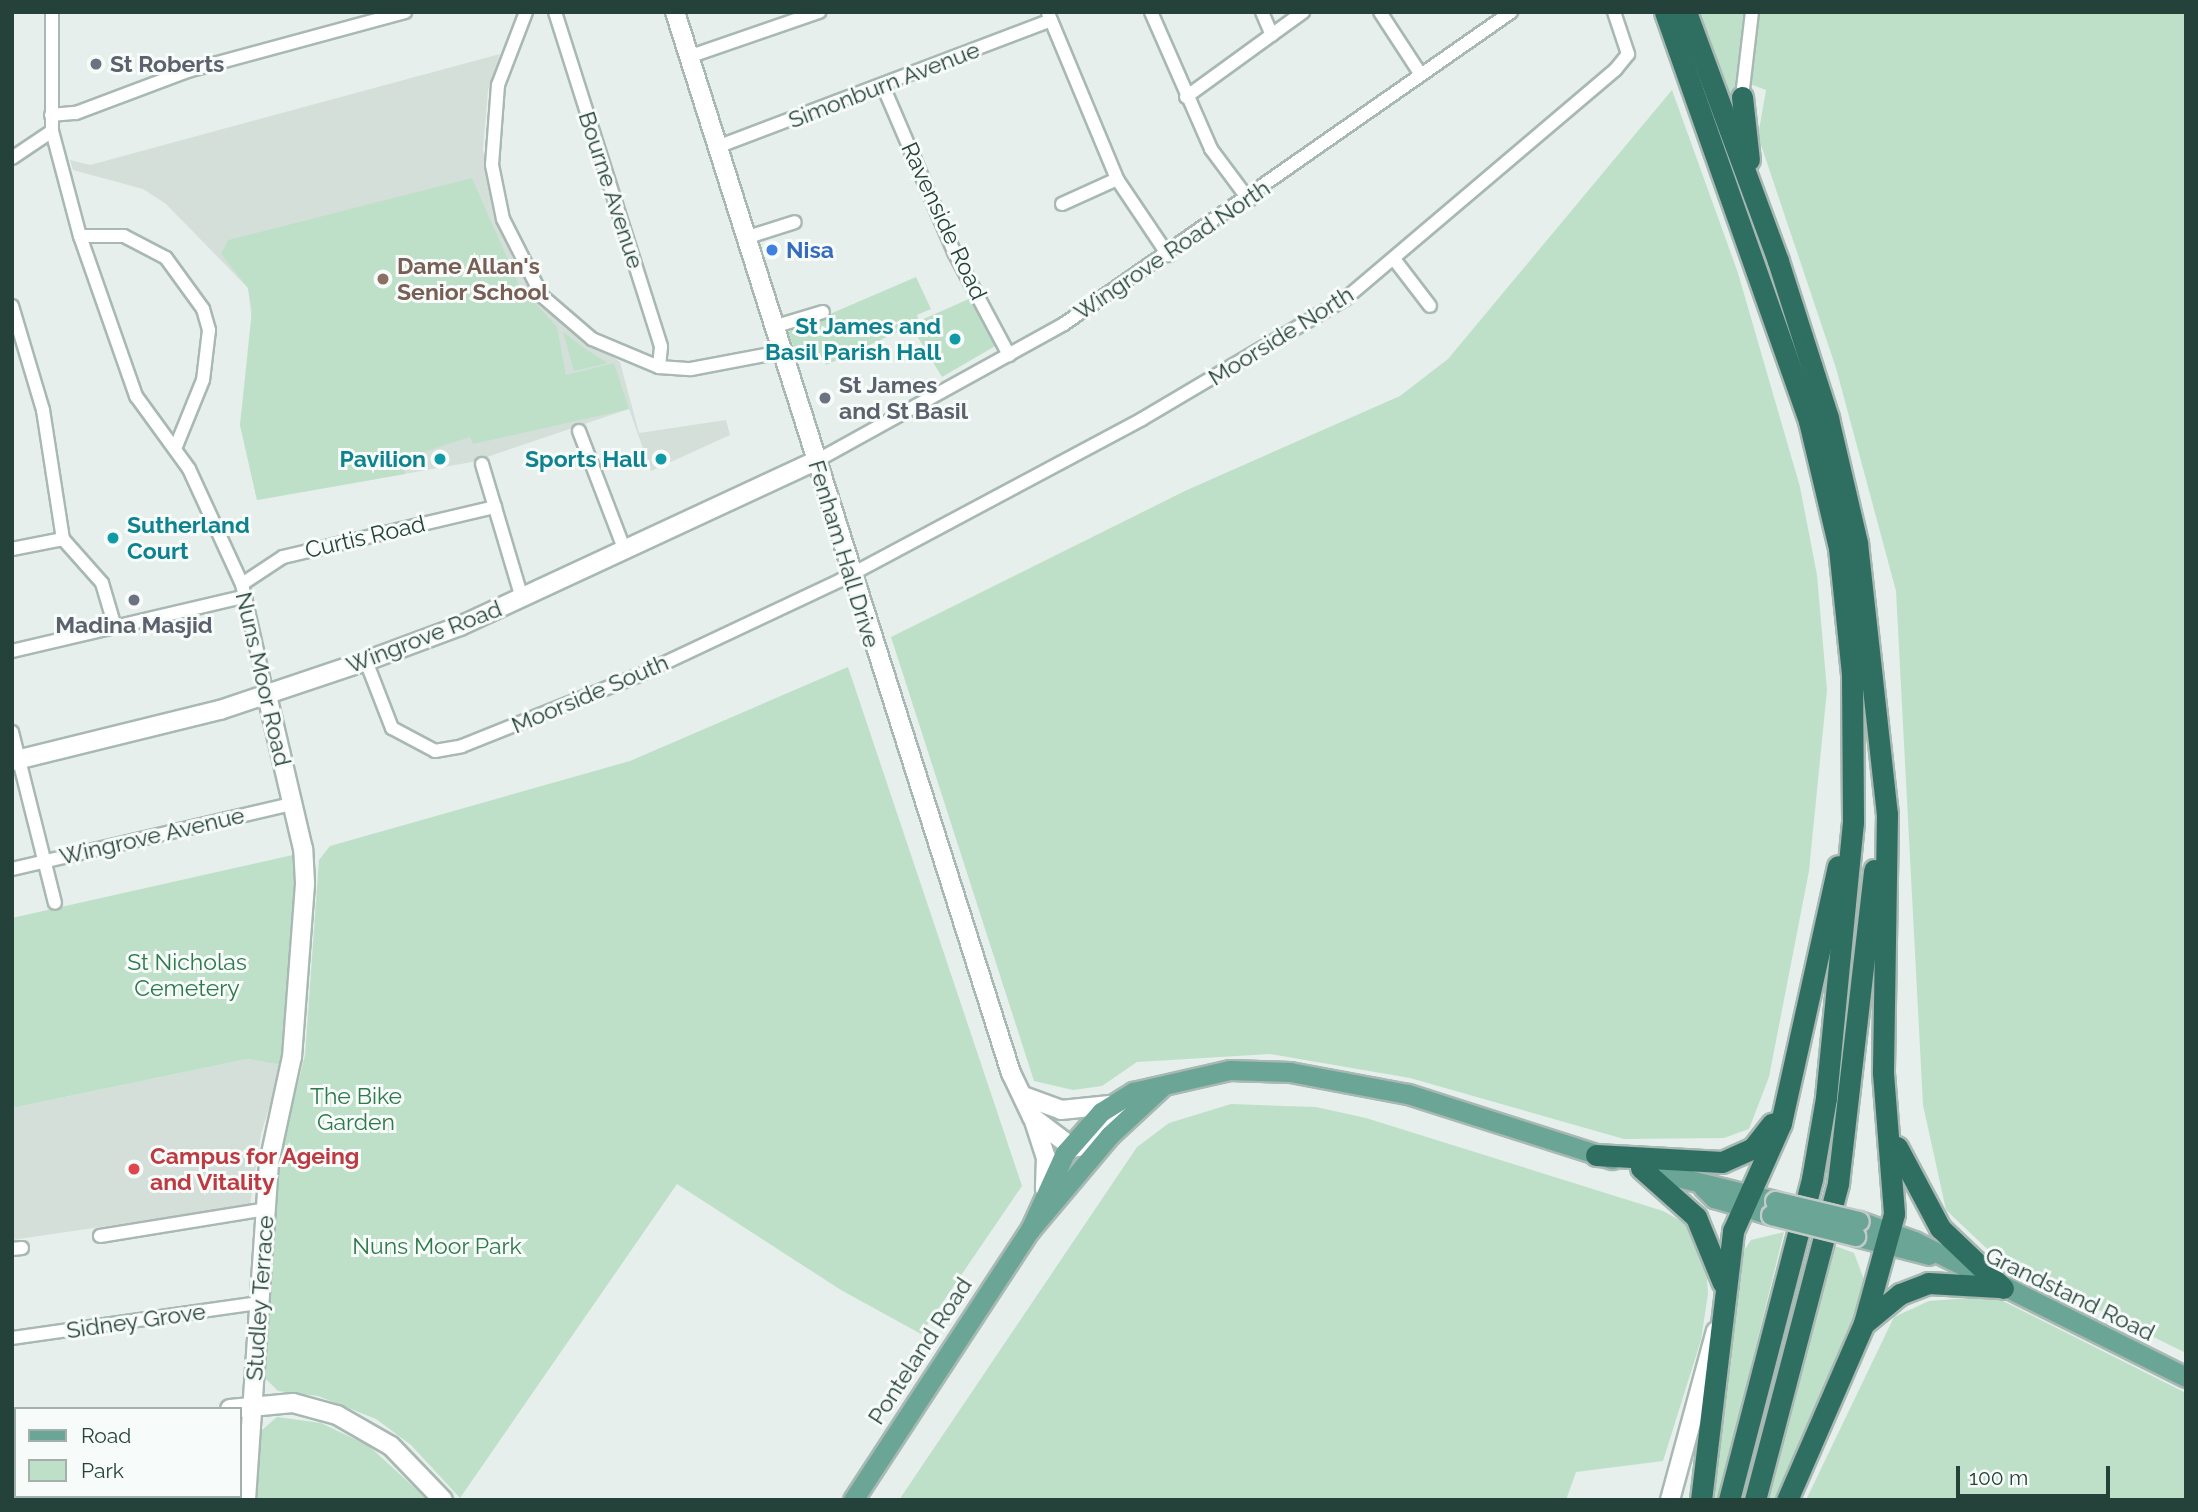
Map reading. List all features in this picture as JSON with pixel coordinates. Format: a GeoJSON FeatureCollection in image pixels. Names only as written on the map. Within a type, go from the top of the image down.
{"type":"FeatureCollection","features":[{"type":"Feature","properties":{"kind":"highway"},"geometry":{"type":"LineString","coordinates":[[1665,12],[1809,421],[1839,548],[1855,749],[1826,1098],[1812,1180],[1729,1500]]}},
{"type":"Feature","properties":{"kind":"highway"},"geometry":{"type":"LineString","coordinates":[[1686,12],[1805,337],[1854,530],[1887,814],[1883,1073],[1895,1200],[1889,1239],[1864,1323],[1787,1500]]}},
{"type":"Feature","properties":{"kind":"highway"},"geometry":{"type":"LineString","coordinates":[[1742,97],[1753,193]]}},
{"type":"Feature","properties":{"kind":"highway"},"geometry":{"type":"LineString","coordinates":[[1755,1500],[1849,1117],[1872,895],[1880,746]]}},
{"type":"Feature","properties":{"kind":"highway"},"geometry":{"type":"LineString","coordinates":[[1700,1500],[1724,1289],[1744,1200],[1773,1145],[1789,1091],[1833,892],[1855,749]]}},
{"type":"Feature","properties":{"kind":"highway"},"geometry":{"type":"LineString","coordinates":[[1883,1073],[1897,1149],[1918,1196],[1952,1244],[2003,1288]]}},
{"type":"Feature","properties":{"kind":"highway"},"geometry":{"type":"LineString","coordinates":[[1596,1155],[1682,1163],[1738,1157],[1765,1136],[1789,1091]]}},
{"type":"Feature","properties":{"kind":"highway"},"geometry":{"type":"LineString","coordinates":[[1641,1168],[1696,1217],[1724,1289]]}},
{"type":"Feature","properties":{"kind":"highway"},"geometry":{"type":"LineString","coordinates":[[1864,1323],[1891,1300],[1928,1283],[1966,1281],[2003,1288]]}},
{"type":"Feature","properties":{"kind":"main road","name":"Grandstand Road"},"geometry":{"type":"LineString","coordinates":[[1160,1089],[1230,1070],[1290,1072],[1408,1094],[1596,1155],[1744,1200],[1857,1229],[1933,1255],[2186,1377]]}},
{"type":"Feature","properties":{"kind":"main road","name":"Ponteland Road"},"geometry":{"type":"LineString","coordinates":[[1030,1230],[1045,1189],[1110,1105],[1160,1089]]}},
{"type":"Feature","properties":{"kind":"main road","name":"Ponteland Road"},"geometry":{"type":"LineString","coordinates":[[853,1500],[1030,1230],[1078,1149],[1160,1089]]}},
{"type":"Feature","properties":{"kind":"street","name":"Nuns Moor Road"},"geometry":{"type":"LineString","coordinates":[[52,12],[52,131],[80,236],[136,396],[175,449],[244,590],[292,804],[305,883],[292,1057]]}},
{"type":"Feature","properties":{"kind":"street"},"geometry":{"type":"LineString","coordinates":[[51,115],[76,113],[188,71],[405,12]]}},
{"type":"Feature","properties":{"kind":"street"},"geometry":{"type":"LineString","coordinates":[[526,12],[508,51],[493,116],[493,175],[503,219],[542,296],[565,318],[622,356],[659,368],[691,369],[781,352]]}},
{"type":"Feature","properties":{"kind":"street","name":"Bourne Avenue"},"geometry":{"type":"LineString","coordinates":[[555,12],[661,347],[659,368]]}},
{"type":"Feature","properties":{"kind":"street","name":"Fenham Hall Drive"},"geometry":{"type":"LineString","coordinates":[[675,12],[850,575],[1022,1095],[1032,1117],[1078,1149]]}},
{"type":"Feature","properties":{"kind":"street"},"geometry":{"type":"LineString","coordinates":[[688,57],[819,12]]}},
{"type":"Feature","properties":{"kind":"street"},"geometry":{"type":"LineString","coordinates":[[1151,12],[1211,149],[1249,200]]}},
{"type":"Feature","properties":{"kind":"street"},"geometry":{"type":"LineString","coordinates":[[1262,12],[1272,35]]}},
{"type":"Feature","properties":{"kind":"street"},"geometry":{"type":"LineString","coordinates":[[1186,97],[1303,12]]}},
{"type":"Feature","properties":{"kind":"street"},"geometry":{"type":"LineString","coordinates":[[1380,12],[1421,75]]}},
{"type":"Feature","properties":{"kind":"street","name":"Wingrove Road North"},"geometry":{"type":"LineString","coordinates":[[816,461],[1009,355],[1168,255],[1511,12]]}},
{"type":"Feature","properties":{"kind":"street","name":"Moorside North"},"geometry":{"type":"LineString","coordinates":[[850,575],[1177,399],[1345,299],[1616,69],[1628,54],[1614,12]]}},
{"type":"Feature","properties":{"kind":"street"},"geometry":{"type":"LineString","coordinates":[[1742,97],[1752,12]]}},
{"type":"Feature","properties":{"kind":"street"},"geometry":{"type":"LineString","coordinates":[[1049,16],[1117,180],[1168,255]]}},
{"type":"Feature","properties":{"kind":"street","name":"Simonburn Avenue"},"geometry":{"type":"LineString","coordinates":[[717,147],[883,86],[1049,16]]}},
{"type":"Feature","properties":{"kind":"street","name":"Ravenside Road"},"geometry":{"type":"LineString","coordinates":[[883,86],[954,253],[1009,355]]}},
{"type":"Feature","properties":{"kind":"street"},"geometry":{"type":"LineString","coordinates":[[12,158],[52,131]]}},
{"type":"Feature","properties":{"kind":"street"},"geometry":{"type":"LineString","coordinates":[[1062,204],[1117,180]]}},
{"type":"Feature","properties":{"kind":"street"},"geometry":{"type":"LineString","coordinates":[[745,238],[795,222]]}},
{"type":"Feature","properties":{"kind":"street"},"geometry":{"type":"LineString","coordinates":[[80,236],[124,236],[166,258],[204,309],[209,330],[204,380],[175,449]]}},
{"type":"Feature","properties":{"kind":"street"},"geometry":{"type":"LineString","coordinates":[[1394,259],[1430,306]]}},
{"type":"Feature","properties":{"kind":"street"},"geometry":{"type":"LineString","coordinates":[[12,306],[43,410],[63,539],[102,583],[115,627]]}},
{"type":"Feature","properties":{"kind":"street"},"geometry":{"type":"LineString","coordinates":[[773,327],[823,312]]}},
{"type":"Feature","properties":{"kind":"street"},"geometry":{"type":"LineString","coordinates":[[579,431],[625,551]]}},
{"type":"Feature","properties":{"kind":"street","name":"Wingrove Road"},"geometry":{"type":"LineString","coordinates":[[15,760],[267,695],[366,662],[522,598],[816,461]]}},
{"type":"Feature","properties":{"kind":"street"},"geometry":{"type":"LineString","coordinates":[[482,464],[522,598]]}},
{"type":"Feature","properties":{"kind":"street","name":"Curtis Road"},"geometry":{"type":"LineString","coordinates":[[244,590],[283,557],[495,506]]}},
{"type":"Feature","properties":{"kind":"street"},"geometry":{"type":"LineString","coordinates":[[12,549],[63,539]]}},
{"type":"Feature","properties":{"kind":"street","name":"Moorside South"},"geometry":{"type":"LineString","coordinates":[[366,662],[393,728],[435,751],[462,746],[637,676],[850,575]]}},
{"type":"Feature","properties":{"kind":"street"},"geometry":{"type":"LineString","coordinates":[[12,651],[115,627],[244,590]]}},
{"type":"Feature","properties":{"kind":"street"},"geometry":{"type":"LineString","coordinates":[[12,732],[15,760],[55,904]]}},
{"type":"Feature","properties":{"kind":"street","name":"Wingrove Avenue"},"geometry":{"type":"LineString","coordinates":[[12,869],[292,804]]}},
{"type":"Feature","properties":{"kind":"street","name":"Studley Terrace"},"geometry":{"type":"LineString","coordinates":[[246,1500],[266,1209],[292,1057]]}},
{"type":"Feature","properties":{"kind":"street"},"geometry":{"type":"LineString","coordinates":[[1022,1095],[1061,1110],[1110,1105]]}},
{"type":"Feature","properties":{"kind":"street"},"geometry":{"type":"LineString","coordinates":[[1022,1095],[1078,1149]]}},
{"type":"Feature","properties":{"kind":"street"},"geometry":{"type":"LineString","coordinates":[[1032,1117],[1046,1157],[1045,1189]]}},
{"type":"Feature","properties":{"kind":"street"},"geometry":{"type":"LineString","coordinates":[[100,1236],[266,1209]]}},
{"type":"Feature","properties":{"kind":"street","name":"Sidney Grove"},"geometry":{"type":"LineString","coordinates":[[12,1338],[259,1303]]}},
{"type":"Feature","properties":{"kind":"street"},"geometry":{"type":"LineString","coordinates":[[1670,1500],[1721,1317]]}},
{"type":"Feature","properties":{"kind":"street"},"geometry":{"type":"LineString","coordinates":[[242,1407],[307,1405],[344,1418],[391,1446],[443,1500]]}},
{"type":"Feature","properties":{"kind":"shaded area","name":"Dame Allan's Senior School"},"geometry":{"type":"Polygon","coordinates":[[[500,54],[488,90],[483,149],[493,212],[517,268],[555,316],[620,362],[639,433],[726,420],[730,435],[651,471],[629,409],[472,462],[257,500],[240,425],[253,330],[248,288],[166,204],[143,189],[73,170],[70,160],[90,165],[500,54]]]}},
{"type":"Feature","properties":{"kind":"shaded area","name":"Campus for Ageing and Vitality"},"geometry":{"type":"Polygon","coordinates":[[[247,1059],[282,1065],[261,1134],[250,1205],[12,1240],[12,1108],[247,1059]]]}},
{"type":"Feature","properties":{"kind":"green space"},"geometry":{"type":"Polygon","coordinates":[[[1745,12],[1743,49],[1734,112],[1697,13],[1745,12]]]}},
{"type":"Feature","properties":{"kind":"green space"},"geometry":{"type":"Polygon","coordinates":[[[1760,12],[2186,12],[2186,1353],[2001,1262],[1946,1210],[1923,1105],[1896,591],[1836,368],[1758,136],[1766,90],[1750,84],[1760,12]]]}},
{"type":"Feature","properties":{"kind":"green space"},"geometry":{"type":"Polygon","coordinates":[[[1672,90],[1738,273],[1800,487],[1817,575],[1827,690],[1809,871],[1769,1077],[1749,1129],[1724,1138],[1624,1139],[1410,1078],[1270,1054],[1137,1062],[1102,1086],[1073,1090],[1034,1081],[891,637],[1187,490],[1400,396],[1448,359],[1672,90]]]}},
{"type":"Feature","properties":{"kind":"green space","name":"Dame Allan's Senior School"},"geometry":{"type":"Polygon","coordinates":[[[472,178],[519,285],[557,327],[566,375],[614,363],[629,409],[473,444],[470,437],[403,459],[405,474],[257,500],[240,425],[252,310],[248,288],[221,254],[228,240],[472,178]]]}},
{"type":"Feature","properties":{"kind":"green space"},"geometry":{"type":"Polygon","coordinates":[[[916,277],[931,309],[917,315],[919,321],[971,298],[997,345],[942,377],[911,326],[826,365],[824,356],[814,360],[807,344],[794,348],[788,332],[916,277]]]}},
{"type":"Feature","properties":{"kind":"green space"},"geometry":{"type":"Polygon","coordinates":[[[563,332],[587,350],[608,363],[574,371],[563,332]]]}},
{"type":"Feature","properties":{"kind":"green space"},"geometry":{"type":"Polygon","coordinates":[[[848,667],[1022,1186],[921,1334],[841,1290],[677,1184],[460,1498],[411,1445],[376,1419],[318,1396],[278,1391],[264,1377],[281,1152],[305,1055],[319,860],[330,846],[630,761],[848,667]]]}},
{"type":"Feature","properties":{"kind":"green space","name":"St Nicholas Cemetery"},"geometry":{"type":"Polygon","coordinates":[[[297,854],[282,1065],[247,1059],[12,1108],[12,918],[297,854]]]}},
{"type":"Feature","properties":{"kind":"green space"},"geometry":{"type":"Polygon","coordinates":[[[1231,1104],[1316,1107],[1366,1118],[1663,1211],[1687,1224],[1706,1265],[1708,1294],[1701,1340],[1663,1461],[1576,1472],[1566,1500],[899,1500],[1137,1147],[1169,1123],[1231,1104]]]}},
{"type":"Feature","properties":{"kind":"green space"},"geometry":{"type":"Polygon","coordinates":[[[1784,1232],[1718,1500],[1706,1500],[1739,1258],[1751,1240],[1784,1232]]]}},
{"type":"Feature","properties":{"kind":"green space"},"geometry":{"type":"Polygon","coordinates":[[[1833,1245],[1854,1253],[1866,1285],[1863,1304],[1782,1500],[1765,1500],[1833,1245]]]}},
{"type":"Feature","properties":{"kind":"green space"},"geometry":{"type":"Polygon","coordinates":[[[1805,1261],[1802,1293],[1748,1500],[1735,1500],[1791,1287],[1805,1261]]]}},
{"type":"Feature","properties":{"kind":"green space"},"geometry":{"type":"Polygon","coordinates":[[[1993,1296],[2186,1393],[2186,1500],[1806,1500],[1894,1317],[1929,1301],[1993,1296]]]}},
{"type":"Feature","properties":{"kind":"green space"},"geometry":{"type":"Polygon","coordinates":[[[277,1417],[321,1423],[369,1446],[428,1500],[254,1500],[262,1430],[277,1417]]]}},
{"type":"Feature","properties":{"kind":"place","name":"St Roberts"},"geometry":{"type":"Point","coordinates":[96,64]}},
{"type":"Feature","properties":{"kind":"place","name":"Nisa"},"geometry":{"type":"Point","coordinates":[772,250]}},
{"type":"Feature","properties":{"kind":"place","name":"Dame Allan's Senior School"},"geometry":{"type":"Point","coordinates":[383,279]}},
{"type":"Feature","properties":{"kind":"place","name":"St James and Basil Parish Hall"},"geometry":{"type":"Point","coordinates":[955,339]}},
{"type":"Feature","properties":{"kind":"place","name":"St James and St Basil"},"geometry":{"type":"Point","coordinates":[825,398]}},
{"type":"Feature","properties":{"kind":"place","name":"Pavilion"},"geometry":{"type":"Point","coordinates":[440,459]}},
{"type":"Feature","properties":{"kind":"place","name":"Sports Hall"},"geometry":{"type":"Point","coordinates":[661,459]}},
{"type":"Feature","properties":{"kind":"place","name":"Sutherland Court"},"geometry":{"type":"Point","coordinates":[113,538]}},
{"type":"Feature","properties":{"kind":"place","name":"Madina Masjid"},"geometry":{"type":"Point","coordinates":[134,600]}},
{"type":"Feature","properties":{"kind":"place","name":"Campus for Ageing and Vitality"},"geometry":{"type":"Point","coordinates":[134,1169]}},
{"type":"Feature","properties":{"kind":"park label","name":"The Bike Garden"},"geometry":{"type":"Point","coordinates":[356,1109]}},
{"type":"Feature","properties":{"kind":"park label","name":"Nuns Moor Park"},"geometry":{"type":"Point","coordinates":[437,1246]}}]}
